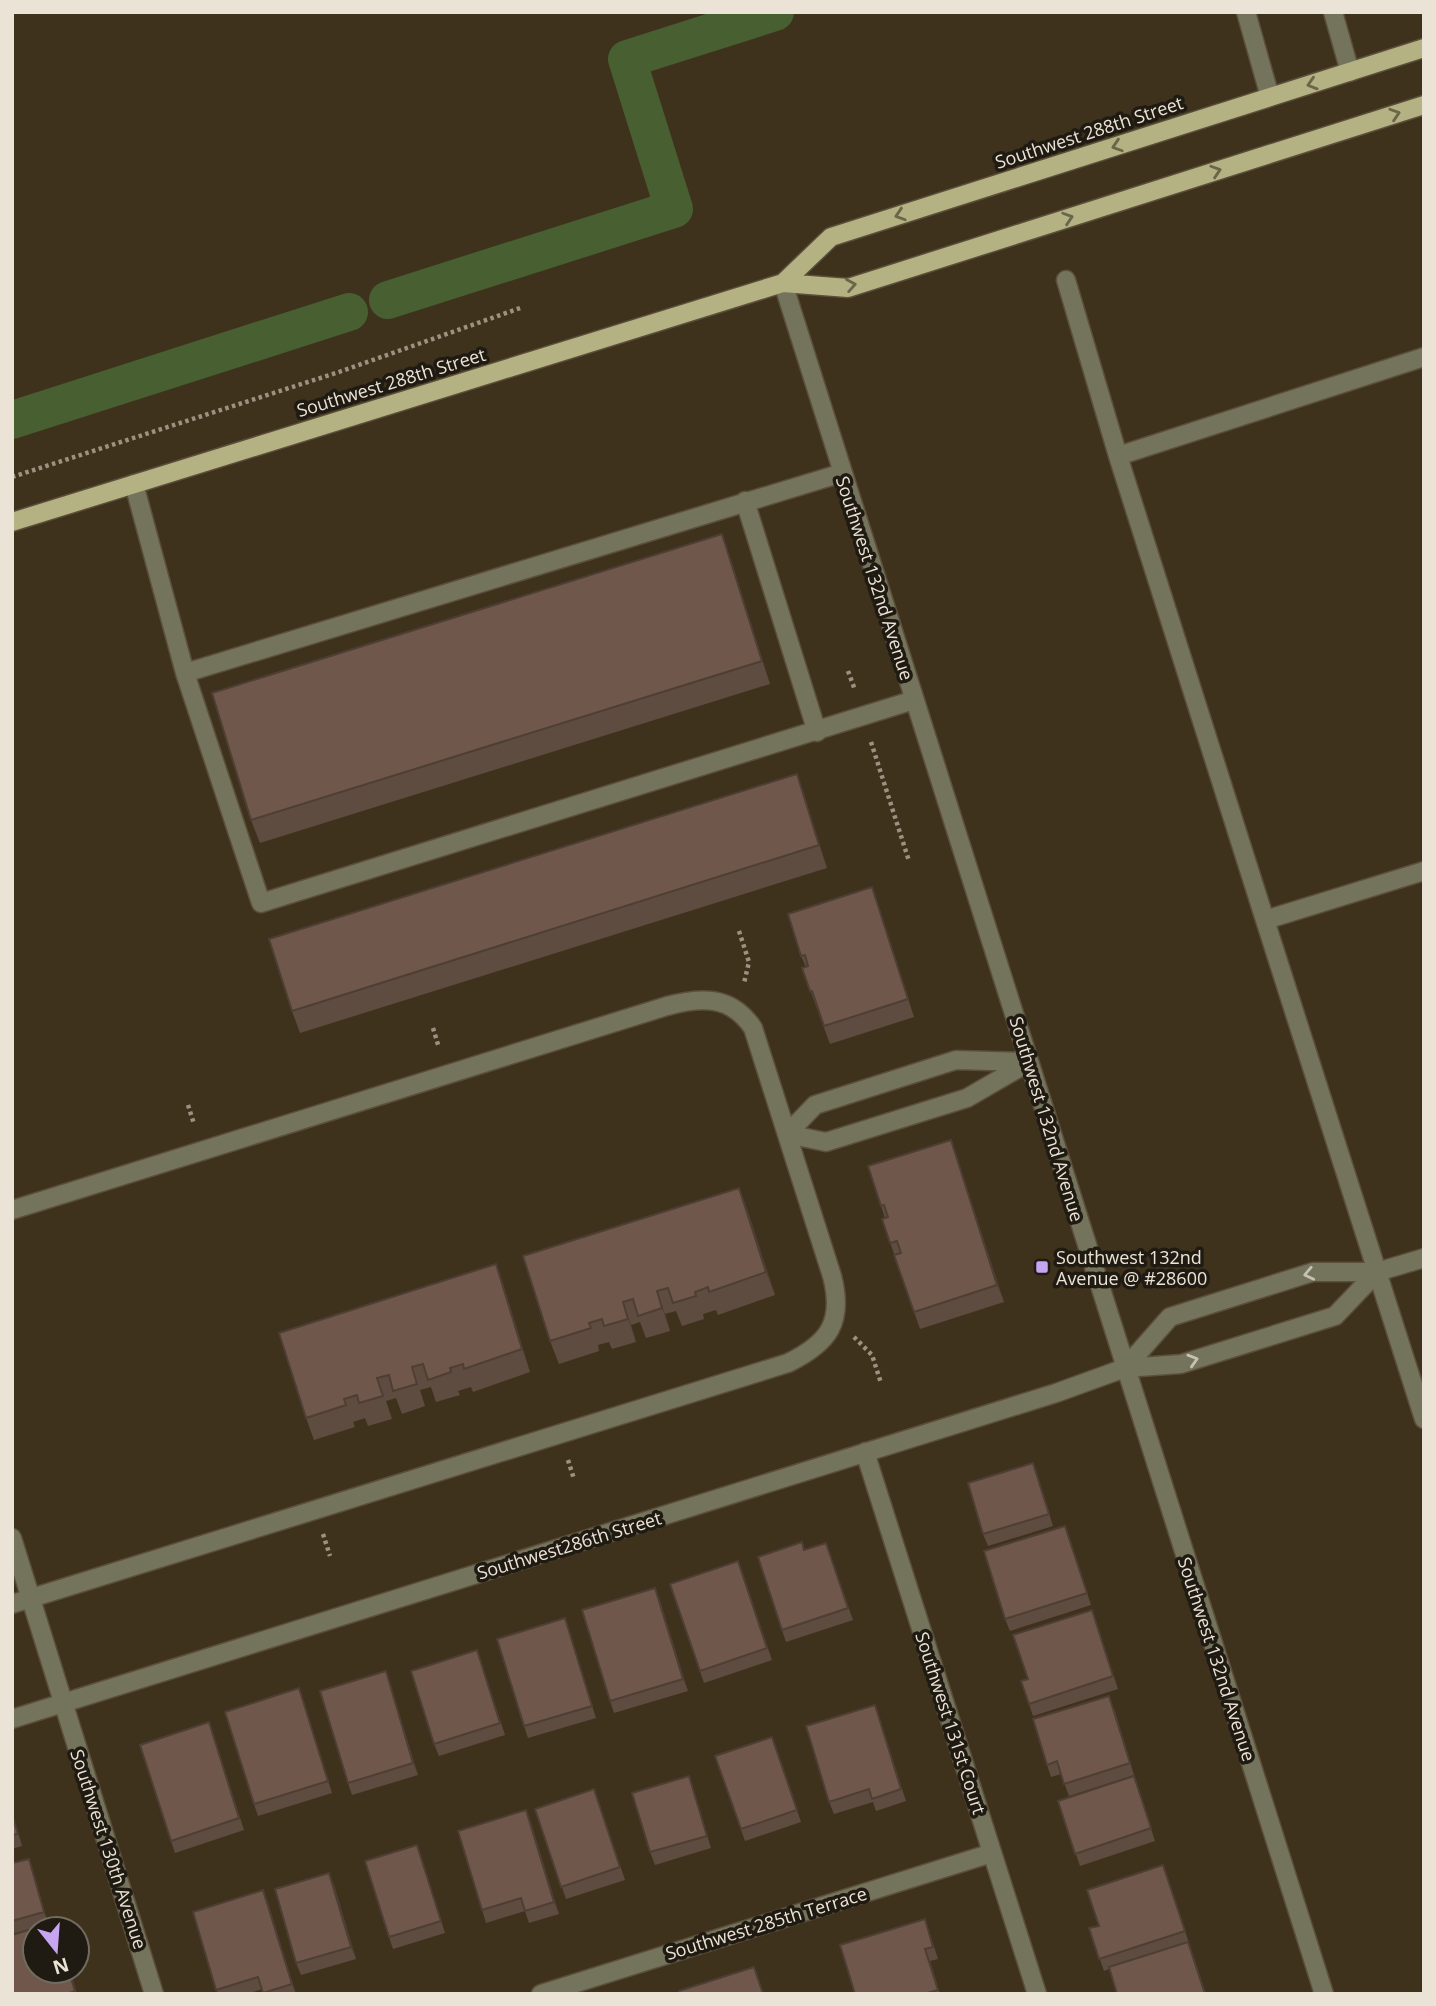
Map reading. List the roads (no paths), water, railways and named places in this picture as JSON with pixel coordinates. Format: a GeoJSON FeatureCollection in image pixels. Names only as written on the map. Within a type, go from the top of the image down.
{"type":"FeatureCollection","features":[{"type":"Feature","properties":{"kind":"main road","name":"Southwest 288th Street"},"geometry":{"type":"LineString","coordinates":[[783,283],[831,237],[1424,48]]}},
{"type":"Feature","properties":{"kind":"main road","name":"Southwest 288th Street"},"geometry":{"type":"LineString","coordinates":[[12,522],[783,283],[848,288],[1424,104]]}},
{"type":"Feature","properties":{"kind":"street"},"geometry":{"type":"LineString","coordinates":[[1246,12],[1270,97]]}},
{"type":"Feature","properties":{"kind":"street"},"geometry":{"type":"LineString","coordinates":[[1333,12],[1350,72]]}},
{"type":"Feature","properties":{"kind":"street"},"geometry":{"type":"LineString","coordinates":[[1066,280],[1118,456],[1424,1419]]}},
{"type":"Feature","properties":{"kind":"street","name":"Southwest 132nd Avenue"},"geometry":{"type":"LineString","coordinates":[[783,283],[1324,1994]]}},
{"type":"Feature","properties":{"kind":"street"},"geometry":{"type":"LineString","coordinates":[[1118,456],[1424,357]]}},
{"type":"Feature","properties":{"kind":"street"},"geometry":{"type":"LineString","coordinates":[[185,673],[842,473]]}},
{"type":"Feature","properties":{"kind":"street"},"geometry":{"type":"LineString","coordinates":[[134,484],[185,673],[261,903],[914,700]]}},
{"type":"Feature","properties":{"kind":"street"},"geometry":{"type":"LineString","coordinates":[[745,501],[817,732]]}},
{"type":"Feature","properties":{"kind":"street"},"geometry":{"type":"LineString","coordinates":[[1265,920],[1424,871]]}},
{"type":"Feature","properties":{"kind":"street"},"geometry":{"type":"LineString","coordinates":[[12,1210],[696,999],[726,1004],[737,1010],[747,1019],[757,1039],[836,1290],[837,1305],[831,1328],[810,1351],[788,1363],[12,1604]]}},
{"type":"Feature","properties":{"kind":"street"},"geometry":{"type":"LineString","coordinates":[[787,1134],[815,1105],[956,1060],[1028,1062]]}},
{"type":"Feature","properties":{"kind":"street"},"geometry":{"type":"LineString","coordinates":[[787,1134],[826,1142],[967,1098],[1028,1062]]}},
{"type":"Feature","properties":{"kind":"street"},"geometry":{"type":"LineString","coordinates":[[1125,1368],[1170,1317],[1313,1272],[1377,1272],[1424,1258]]}},
{"type":"Feature","properties":{"kind":"street"},"geometry":{"type":"LineString","coordinates":[[1125,1368],[1181,1364],[1335,1316],[1377,1272]]}},
{"type":"Feature","properties":{"kind":"street","name":"Southwest286th Street"},"geometry":{"type":"LineString","coordinates":[[12,1720],[1056,1393],[1125,1368]]}},
{"type":"Feature","properties":{"kind":"street","name":"Southwest 131st Court"},"geometry":{"type":"LineString","coordinates":[[865,1451],[1037,1994]]}},
{"type":"Feature","properties":{"kind":"street","name":"Southwest 130th Avenue"},"geometry":{"type":"LineString","coordinates":[[12,1538],[155,1994]]}},
{"type":"Feature","properties":{"kind":"street","name":"Southwest 285th Terrace"},"geometry":{"type":"LineString","coordinates":[[541,1994],[591,1986],[992,1853]]}},
{"type":"Feature","properties":{"kind":"waterway"},"geometry":{"type":"LineString","coordinates":[[388,300],[674,209],[627,59],[775,12]]}},
{"type":"Feature","properties":{"kind":"waterway"},"geometry":{"type":"LineString","coordinates":[[12,420],[349,312]]}},
{"type":"Feature","properties":{"kind":"place","name":"Southwest 132nd Avenue @ #28600"},"geometry":{"type":"Point","coordinates":[1042,1267]}}]}
